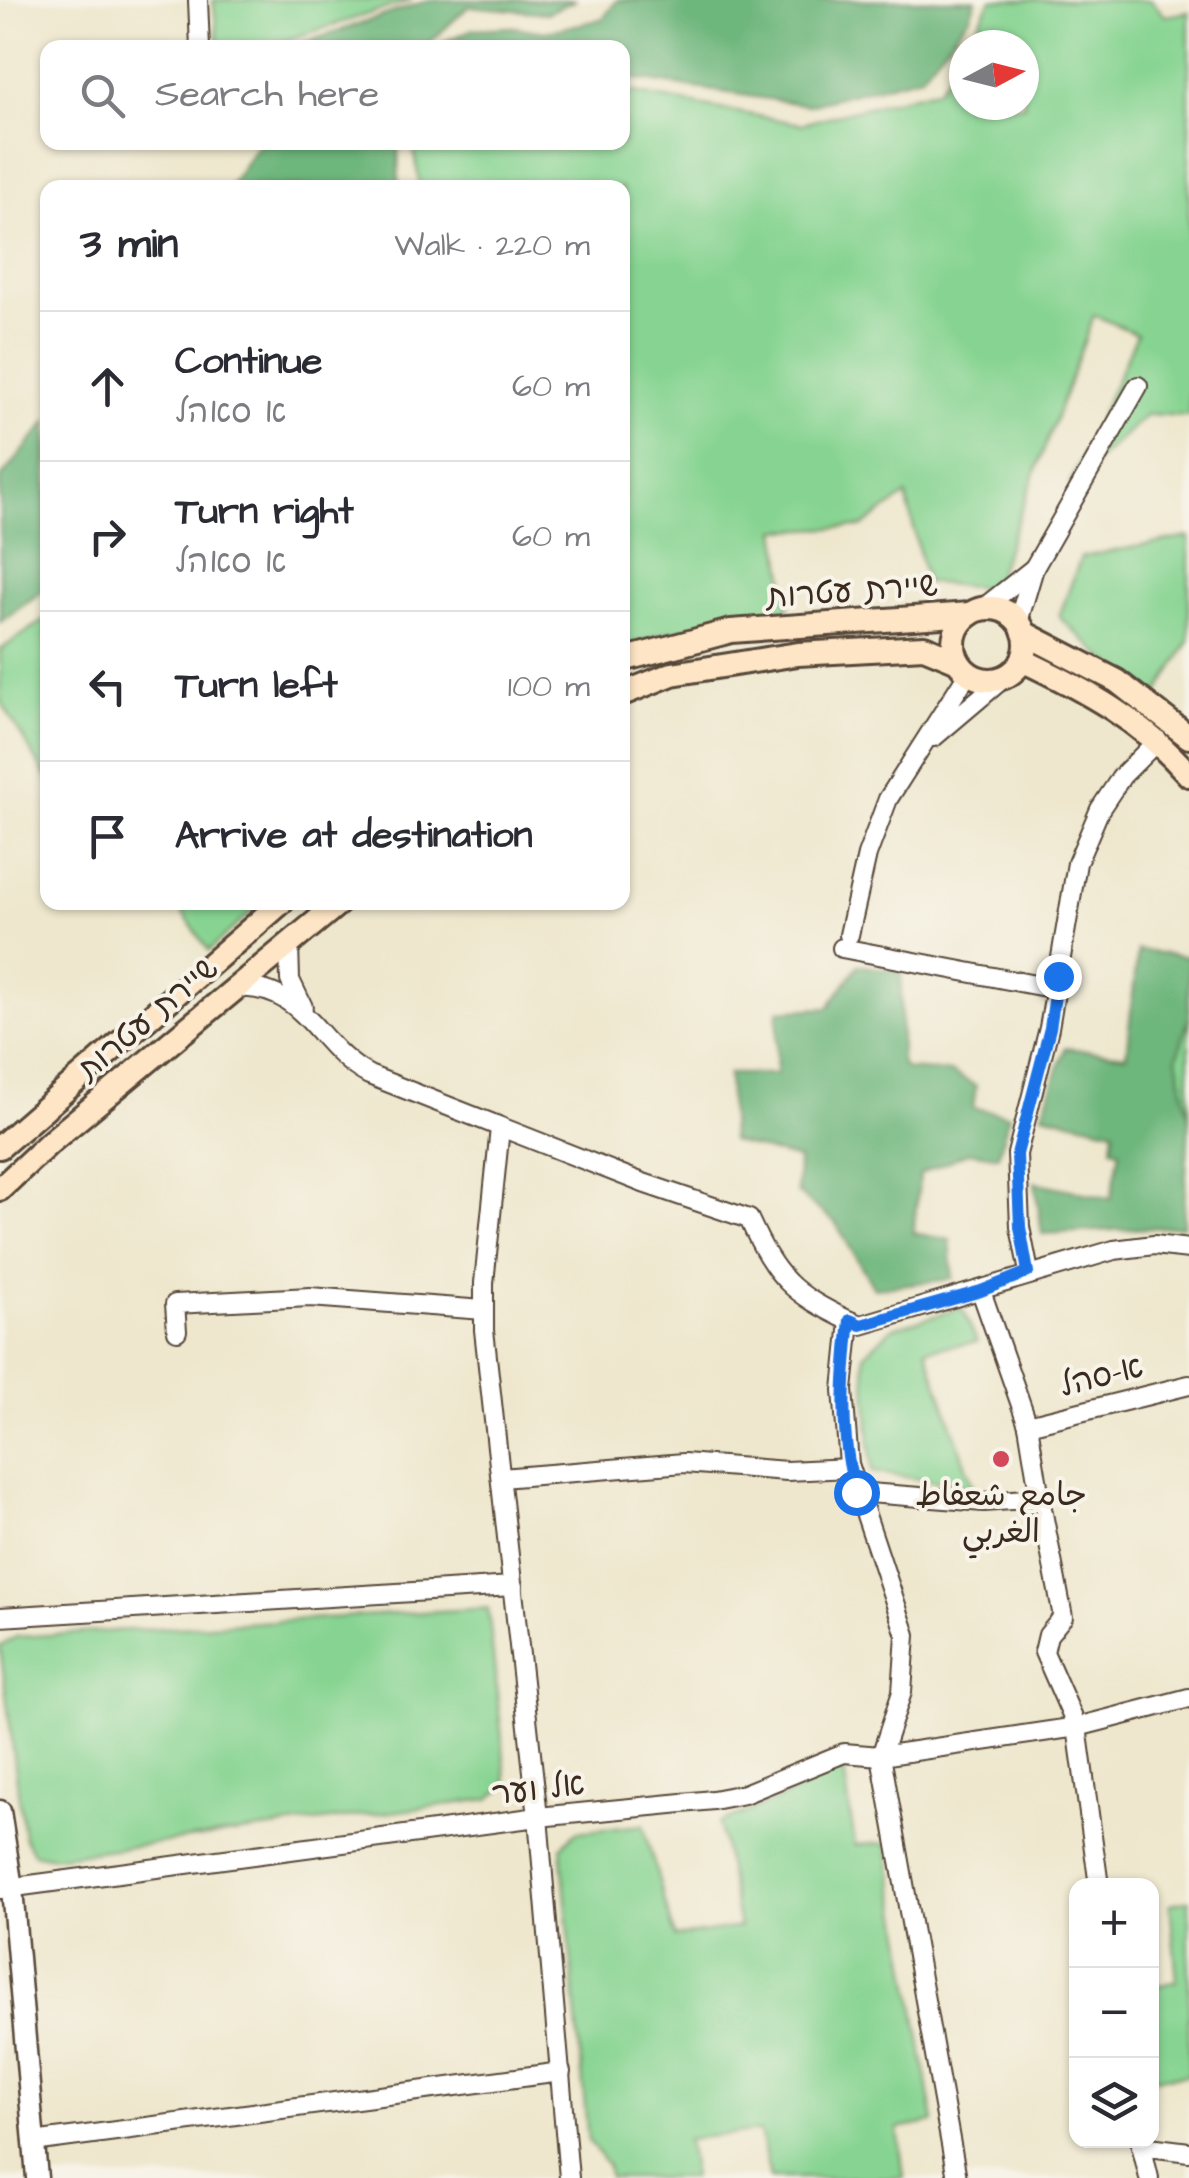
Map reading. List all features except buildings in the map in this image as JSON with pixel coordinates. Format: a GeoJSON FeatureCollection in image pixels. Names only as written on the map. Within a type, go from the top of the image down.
{"type":"FeatureCollection","features":[{"type":"Feature","properties":{"kind":"main road"},"geometry":{"type":"LineString","coordinates":[[1189,738],[1117,681],[994,608],[976,612],[957,631],[962,665],[984,679],[1014,668],[1102,698],[1158,740],[1189,775]]}},
{"type":"Feature","properties":{"kind":"main road","name":"שיירת עטרות"},"geometry":{"type":"LineString","coordinates":[[630,658],[732,631],[976,612]]}},
{"type":"Feature","properties":{"kind":"main road"},"geometry":{"type":"LineString","coordinates":[[1014,668],[1021,627]]}},
{"type":"Feature","properties":{"kind":"main road","name":"שיירת עטרות"},"geometry":{"type":"LineString","coordinates":[[630,691],[672,674],[798,654],[924,647],[962,665]]}},
{"type":"Feature","properties":{"kind":"main road","name":"שיירת עטרות"},"geometry":{"type":"LineString","coordinates":[[0,1147],[273,910]]}},
{"type":"Feature","properties":{"kind":"main road","name":"שיירת עטרות"},"geometry":{"type":"LineString","coordinates":[[0,1189],[330,910]]}},
{"type":"Feature","properties":{"kind":"street"},"geometry":{"type":"LineString","coordinates":[[198,0],[200,40]]}},
{"type":"Feature","properties":{"kind":"street"},"geometry":{"type":"LineString","coordinates":[[1021,627],[1034,568],[1138,386]]}},
{"type":"Feature","properties":{"kind":"street"},"geometry":{"type":"LineString","coordinates":[[976,612],[1034,568]]}},
{"type":"Feature","properties":{"kind":"street"},"geometry":{"type":"LineString","coordinates":[[962,665],[965,678],[914,754],[876,830],[846,941],[1056,989]]}},
{"type":"Feature","properties":{"kind":"street"},"geometry":{"type":"LineString","coordinates":[[914,754],[1014,668]]}},
{"type":"Feature","properties":{"kind":"street"},"geometry":{"type":"LineString","coordinates":[[1028,1272],[1020,1227],[1017,1154],[1056,989],[1077,863],[1100,809],[1122,776],[1158,740]]}},
{"type":"Feature","properties":{"kind":"street"},"geometry":{"type":"LineString","coordinates":[[289,943],[290,980],[310,1020]]}},
{"type":"Feature","properties":{"kind":"street"},"geometry":{"type":"LineString","coordinates":[[234,988],[272,989],[310,1020],[353,1066],[500,1128],[749,1219],[767,1258],[800,1298],[861,1325],[981,1291],[1028,1272],[1114,1250],[1154,1245],[1189,1248]]}},
{"type":"Feature","properties":{"kind":"street"},"geometry":{"type":"LineString","coordinates":[[500,1128],[484,1310],[538,1817],[569,2178]]}},
{"type":"Feature","properties":{"kind":"street"},"geometry":{"type":"LineString","coordinates":[[981,1291],[1028,1425],[1063,1617],[1048,1635],[1044,1652],[1076,1727],[1098,1878]]}},
{"type":"Feature","properties":{"kind":"street"},"geometry":{"type":"LineString","coordinates":[[177,1332],[175,1304],[270,1296],[484,1310]]}},
{"type":"Feature","properties":{"kind":"street"},"geometry":{"type":"LineString","coordinates":[[850,1320],[843,1390],[850,1468],[906,1635],[902,1692],[881,1756],[956,2178]]}},
{"type":"Feature","properties":{"kind":"street","name":"א-סהל"},"geometry":{"type":"LineString","coordinates":[[1028,1425],[1189,1385]]}},
{"type":"Feature","properties":{"kind":"street"},"geometry":{"type":"LineString","coordinates":[[500,1478],[684,1464],[787,1471],[850,1468]]}},
{"type":"Feature","properties":{"kind":"street"},"geometry":{"type":"LineString","coordinates":[[856,1492],[984,1502],[1040,1498]]}},
{"type":"Feature","properties":{"kind":"street"},"geometry":{"type":"LineString","coordinates":[[0,1617],[512,1586]]}},
{"type":"Feature","properties":{"kind":"street","name":"אל וער"},"geometry":{"type":"LineString","coordinates":[[6,1889],[538,1817],[713,1800],[744,1794],[844,1753],[881,1756],[1076,1727],[1189,1698]]}},
{"type":"Feature","properties":{"kind":"street"},"geometry":{"type":"LineString","coordinates":[[0,1811],[37,2178]]}},
{"type":"Feature","properties":{"kind":"street"},"geometry":{"type":"LineString","coordinates":[[34,2142],[561,2072]]}},
{"type":"Feature","properties":{"kind":"street"},"geometry":{"type":"LineString","coordinates":[[1159,2146],[1189,2152]]}},
{"type":"Feature","properties":{"kind":"street"},"geometry":{"type":"LineString","coordinates":[[1141,2148],[1149,2178]]}},
{"type":"Feature","properties":{"kind":"green space"},"geometry":{"type":"Polygon","coordinates":[[[213,0],[412,0],[287,40],[218,40],[213,0]]]}},
{"type":"Feature","properties":{"kind":"green space"},"geometry":{"type":"Polygon","coordinates":[[[429,0],[576,0],[547,13],[469,6],[433,40],[312,40],[429,0]]]}},
{"type":"Feature","properties":{"kind":"green space"},"geometry":{"type":"Polygon","coordinates":[[[617,0],[976,0],[970,16],[959,30],[949,30],[949,42],[921,76],[808,105],[630,78],[630,40],[448,40],[473,29],[514,27],[545,32],[603,19],[617,0]]]}},
{"type":"Feature","properties":{"kind":"green space"},"geometry":{"type":"Polygon","coordinates":[[[991,0],[1151,0],[1165,16],[1189,12],[1189,416],[1147,414],[1069,486],[1137,334],[1094,315],[992,589],[926,582],[906,495],[862,527],[777,530],[789,608],[661,634],[630,645],[630,180],[419,180],[414,150],[630,150],[630,92],[801,124],[938,89],[949,72],[949,120],[1039,120],[1039,30],[975,30],[991,0]]]}},
{"type":"Feature","properties":{"kind":"green space"},"geometry":{"type":"Polygon","coordinates":[[[254,150],[398,150],[399,180],[234,180],[254,150]]]}},
{"type":"Feature","properties":{"kind":"green space"},"geometry":{"type":"Polygon","coordinates":[[[40,430],[40,593],[0,622],[0,479],[40,430]]]}},
{"type":"Feature","properties":{"kind":"green space"},"geometry":{"type":"Polygon","coordinates":[[[1189,537],[1189,641],[1153,702],[1059,617],[1081,557],[1189,537]]]}},
{"type":"Feature","properties":{"kind":"green space"},"geometry":{"type":"Polygon","coordinates":[[[40,623],[40,766],[0,700],[0,650],[40,623]]]}},
{"type":"Feature","properties":{"kind":"green space"},"geometry":{"type":"Polygon","coordinates":[[[181,910],[253,910],[209,951],[181,910]]]}},
{"type":"Feature","properties":{"kind":"green space"},"geometry":{"type":"Polygon","coordinates":[[[1138,950],[1189,957],[1189,1018],[1177,1058],[1189,1120],[1183,1226],[1042,1234],[1035,1182],[1111,1199],[1120,1150],[1112,1148],[1114,1130],[1043,1114],[1065,1048],[1126,1055],[1138,950]]]}},
{"type":"Feature","properties":{"kind":"green space"},"geometry":{"type":"Polygon","coordinates":[[[858,965],[901,972],[901,1062],[905,1069],[950,1072],[976,1086],[973,1108],[1009,1115],[998,1156],[969,1152],[920,1174],[913,1233],[950,1240],[953,1279],[874,1288],[835,1222],[797,1193],[798,1159],[731,1141],[728,1074],[776,1074],[778,1011],[828,1008],[858,965]]]}},
{"type":"Feature","properties":{"kind":"green space"},"geometry":{"type":"Polygon","coordinates":[[[1189,1018],[1189,1120],[1177,1058],[1189,1018]]]}},
{"type":"Feature","properties":{"kind":"green space"},"geometry":{"type":"Polygon","coordinates":[[[962,1308],[977,1342],[926,1349],[973,1487],[872,1472],[864,1355],[892,1328],[962,1308]]]}},
{"type":"Feature","properties":{"kind":"green space"},"geometry":{"type":"Polygon","coordinates":[[[488,1608],[507,1786],[489,1799],[53,1857],[33,1853],[24,1837],[0,1647],[16,1637],[488,1608]]]}},
{"type":"Feature","properties":{"kind":"green space"},"geometry":{"type":"Polygon","coordinates":[[[843,1764],[855,1845],[887,1843],[934,2122],[898,2129],[904,2178],[770,2178],[760,2131],[687,2139],[693,2178],[609,2178],[608,2166],[588,2140],[561,1847],[576,1832],[643,1825],[675,1937],[739,1927],[719,1823],[780,1799],[843,1764]]]}},
{"type":"Feature","properties":{"kind":"green space"},"geometry":{"type":"Polygon","coordinates":[[[1189,1900],[1189,2075],[1159,2077],[1159,1985],[1177,1981],[1170,1904],[1189,1900]]]}},
{"type":"Feature","properties":{"kind":"place","name":"جامع شعفاط الغربي"},"geometry":{"type":"Point","coordinates":[1001,1459]}},
{"type":"Feature","properties":{"kind":"route"},"geometry":{"type":"LineString","coordinates":[[856,1492],[849,1464],[843,1390],[850,1320],[861,1325],[981,1291],[1028,1272],[1020,1227],[1017,1154],[1050,1028],[1058,976]]}}]}
